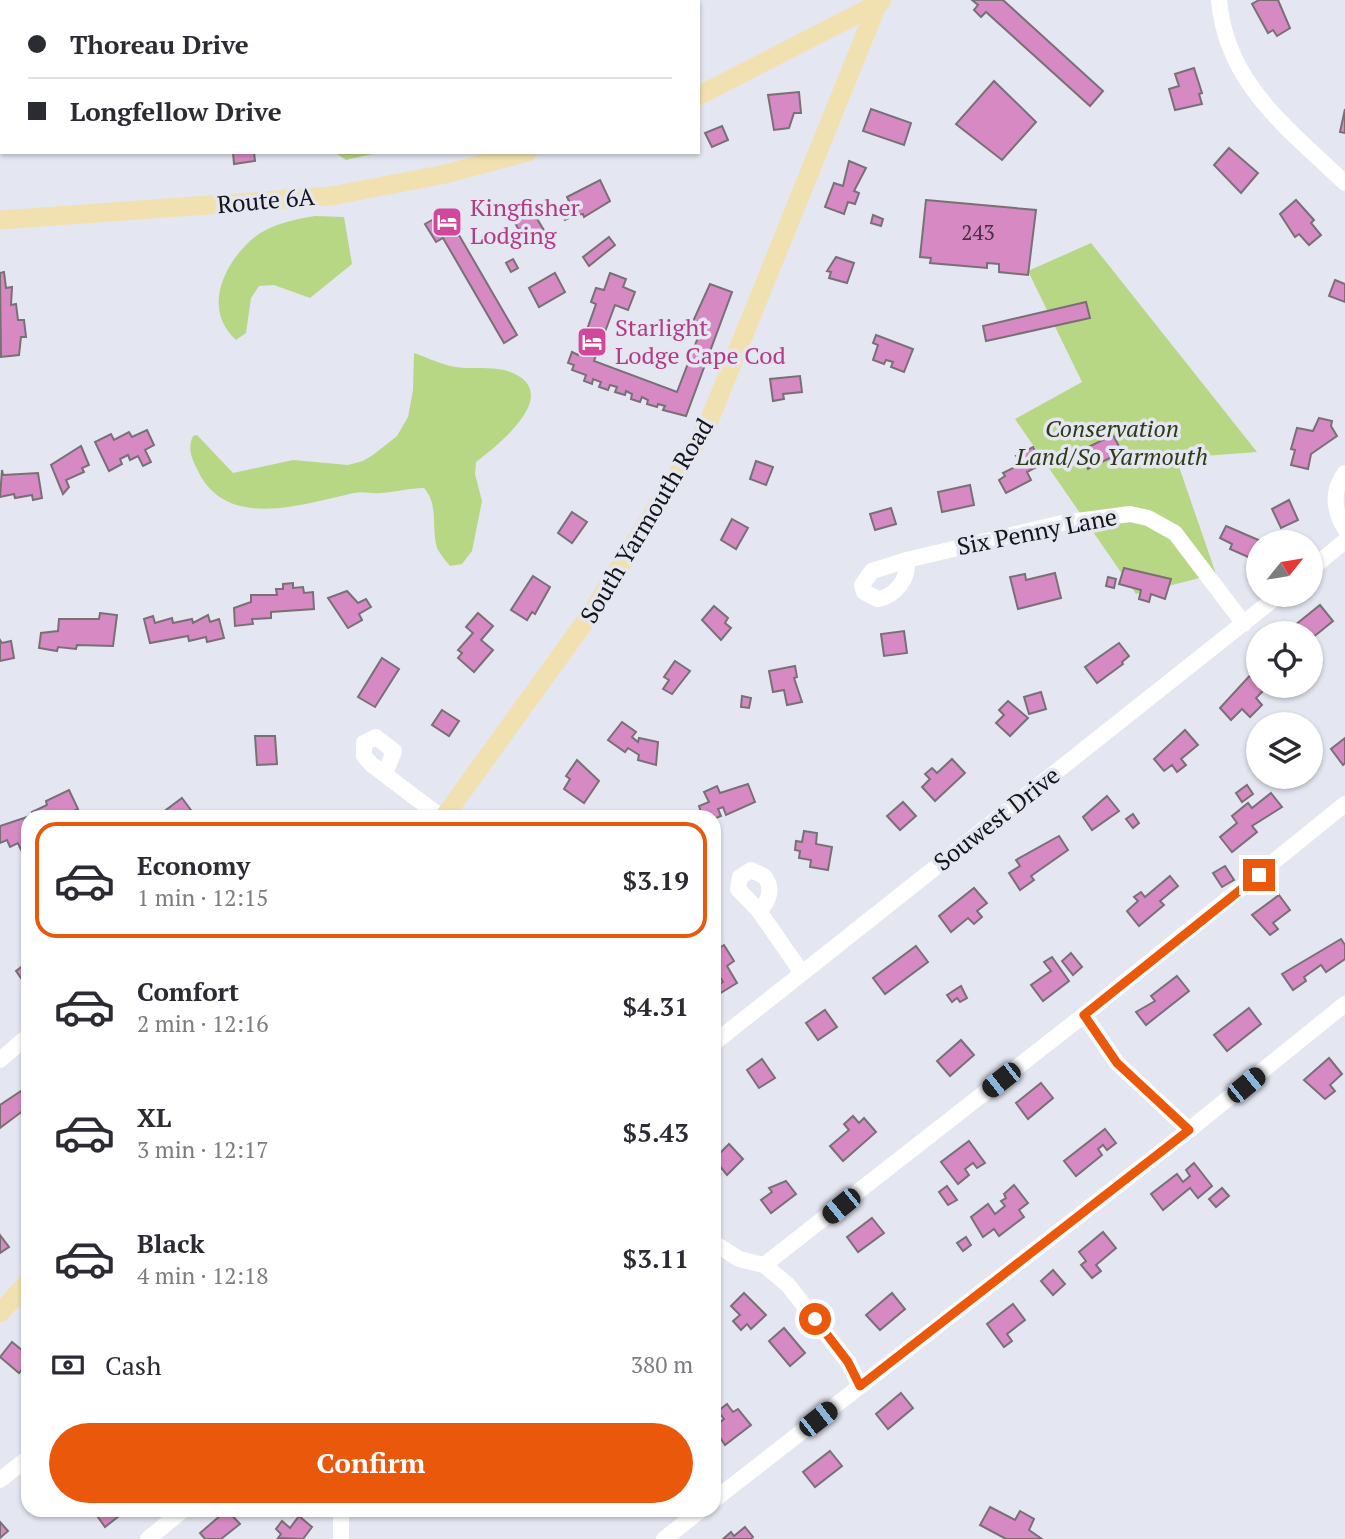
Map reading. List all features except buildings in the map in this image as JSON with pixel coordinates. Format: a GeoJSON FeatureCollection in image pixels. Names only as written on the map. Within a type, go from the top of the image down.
{"type":"FeatureCollection","features":[{"type":"Feature","properties":{"kind":"main road"},"geometry":{"type":"LineString","coordinates":[[700,95],[881,1]]}},
{"type":"Feature","properties":{"kind":"main road","name":"South Yarmouth Road"},"geometry":{"type":"LineString","coordinates":[[448,810],[592,612],[708,426],[881,1]]}},
{"type":"Feature","properties":{"kind":"main road","name":"Route 6A"},"geometry":{"type":"LineString","coordinates":[[0,220],[331,196],[441,175],[520,154]]}},
{"type":"Feature","properties":{"kind":"main road"},"geometry":{"type":"LineString","coordinates":[[0,1313],[21,1290]]}},
{"type":"Feature","properties":{"kind":"street"},"geometry":{"type":"LineString","coordinates":[[1219,0],[1224,35],[1251,91],[1273,117],[1345,183]]}},
{"type":"Feature","properties":{"kind":"street"},"geometry":{"type":"LineString","coordinates":[[1345,473],[1335,495],[1338,517],[1345,530]]}},
{"type":"Feature","properties":{"kind":"street","name":"Six Penny Lane"},"geometry":{"type":"LineString","coordinates":[[906,560],[1062,523],[1130,514],[1148,518],[1175,533],[1244,624]]}},
{"type":"Feature","properties":{"kind":"street"},"geometry":{"type":"LineString","coordinates":[[1323,559],[1345,541]]}},
{"type":"Feature","properties":{"kind":"street","name":"Souwest Drive"},"geometry":{"type":"LineString","coordinates":[[721,1037],[1265,607]]}},
{"type":"Feature","properties":{"kind":"street"},"geometry":{"type":"LineString","coordinates":[[385,774],[434,810]]}},
{"type":"Feature","properties":{"kind":"street"},"geometry":{"type":"LineString","coordinates":[[764,1265],[1084,1015],[1345,804]]}},
{"type":"Feature","properties":{"kind":"street"},"geometry":{"type":"LineString","coordinates":[[759,911],[802,973]]}},
{"type":"Feature","properties":{"kind":"street"},"geometry":{"type":"LineString","coordinates":[[721,1495],[1189,1130],[1345,1004]]}},
{"type":"Feature","properties":{"kind":"street"},"geometry":{"type":"LineString","coordinates":[[1084,1015],[1117,1063],[1189,1130]]}},
{"type":"Feature","properties":{"kind":"street"},"geometry":{"type":"LineString","coordinates":[[0,1060],[21,1042]]}},
{"type":"Feature","properties":{"kind":"street"},"geometry":{"type":"LineString","coordinates":[[721,1247],[739,1259],[764,1265],[805,1306],[848,1362],[860,1386]]}},
{"type":"Feature","properties":{"kind":"street"},"geometry":{"type":"LineString","coordinates":[[0,1480],[21,1464]]}},
{"type":"Feature","properties":{"kind":"street"},"geometry":{"type":"LineString","coordinates":[[148,1539],[175,1517]]}},
{"type":"Feature","properties":{"kind":"street"},"geometry":{"type":"LineString","coordinates":[[341,1517],[341,1539]]}},
{"type":"Feature","properties":{"kind":"street"},"geometry":{"type":"LineString","coordinates":[[664,1539],[692,1517]]}},
{"type":"Feature","properties":{"kind":"green space"},"geometry":{"type":"Polygon","coordinates":[[[337,154],[372,154],[346,160],[337,154]]]}},
{"type":"Feature","properties":{"kind":"green space"},"geometry":{"type":"Polygon","coordinates":[[[315,216],[344,217],[352,264],[310,298],[274,285],[259,286],[251,298],[246,333],[236,340],[226,329],[219,303],[224,277],[231,264],[250,241],[264,231],[289,221],[315,216]]]}},
{"type":"Feature","properties":{"kind":"green space","name":"Conservation Land/So Yarmouth"},"geometry":{"type":"Polygon","coordinates":[[[1091,243],[1257,452],[1176,458],[1216,574],[1136,594],[1015,419],[1082,382],[1028,271],[1091,243]]]}},
{"type":"Feature","properties":{"kind":"green space"},"geometry":{"type":"Polygon","coordinates":[[[414,353],[450,366],[507,371],[527,384],[531,395],[528,408],[520,421],[476,462],[475,474],[482,501],[472,551],[462,564],[450,566],[437,548],[432,502],[424,488],[381,493],[357,492],[291,507],[269,509],[228,502],[211,490],[198,471],[190,450],[193,436],[197,435],[233,473],[293,460],[348,465],[363,461],[397,436],[408,417],[413,390],[414,353]]]}},
{"type":"Feature","properties":{"kind":"place","name":"Kingfisher Lodging"},"geometry":{"type":"Point","coordinates":[447,222]}},
{"type":"Feature","properties":{"kind":"place","name":"Starlight Lodge Cape Cod"},"geometry":{"type":"Point","coordinates":[592,342]}},
{"type":"Feature","properties":{"kind":"route"},"geometry":{"type":"LineString","coordinates":[[815,1319],[848,1362],[860,1386],[997,1283],[1189,1130],[1117,1063],[1084,1015],[1259,875]]}}]}
